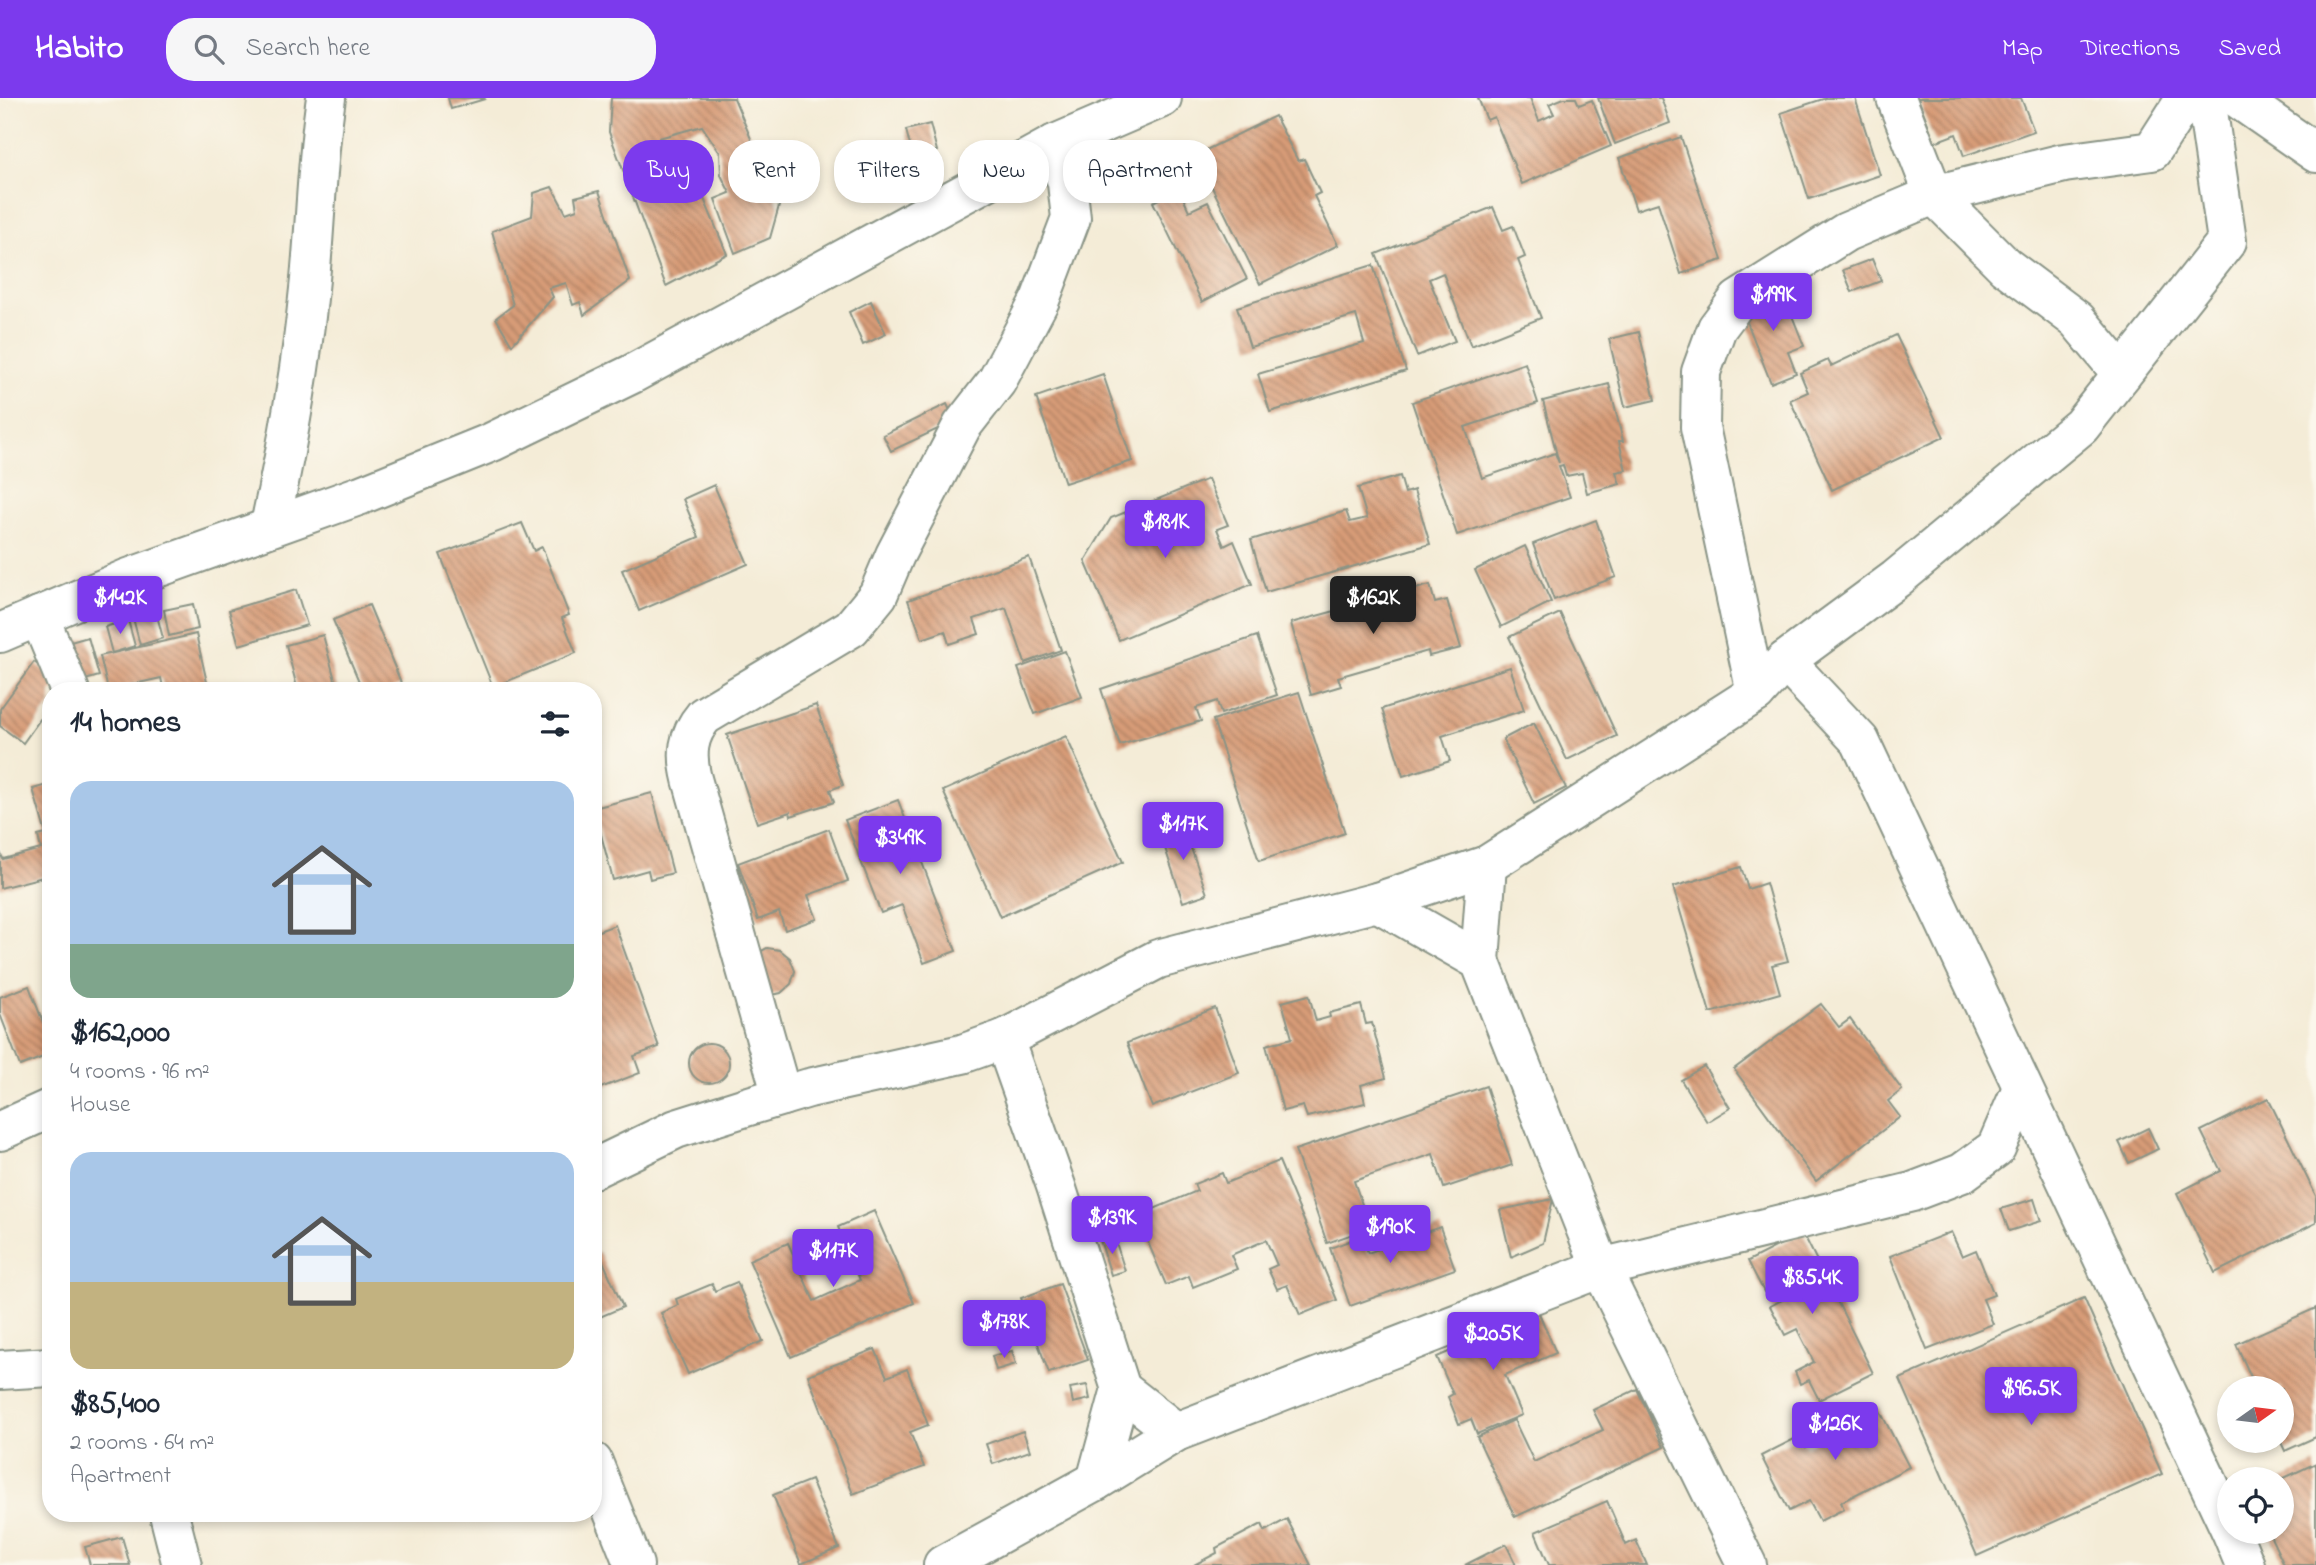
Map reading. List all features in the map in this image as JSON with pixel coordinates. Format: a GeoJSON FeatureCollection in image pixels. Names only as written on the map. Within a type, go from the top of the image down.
{"type":"FeatureCollection","features":[{"type":"Feature","properties":{"kind":"street"},"geometry":{"type":"LineString","coordinates":[[270,525],[284,461],[309,289],[318,151],[326,98]]}},
{"type":"Feature","properties":{"kind":"street"},"geometry":{"type":"LineString","coordinates":[[0,633],[126,579],[270,525],[361,495],[492,442],[632,374],[1055,144],[1162,98]]}},
{"type":"Feature","properties":{"kind":"street"},"geometry":{"type":"LineString","coordinates":[[1896,98],[1934,195],[2005,266],[2077,320],[2122,374]]}},
{"type":"Feature","properties":{"kind":"street"},"geometry":{"type":"LineString","coordinates":[[1756,693],[1700,427],[1701,372],[1717,328],[1738,300],[1846,232],[1934,195],[2064,163],[2152,152],[2186,98]]}},
{"type":"Feature","properties":{"kind":"street"},"geometry":{"type":"LineString","coordinates":[[602,1165],[676,1129],[782,1096],[962,1054],[1004,1039],[1158,959],[1377,902],[1487,865],[1756,693],[1785,661],[1896,579],[2081,426],[2227,241],[2206,98]]}},
{"type":"Feature","properties":{"kind":"street"},"geometry":{"type":"LineString","coordinates":[[2237,98],[2316,153]]}},
{"type":"Feature","properties":{"kind":"street"},"geometry":{"type":"LineString","coordinates":[[782,1096],[692,779],[687,760],[688,744],[694,727],[704,716],[851,628],[878,595],[895,555],[962,426],[997,381],[1040,300],[1071,218],[1067,183],[1055,144]]}},
{"type":"Feature","properties":{"kind":"street"},"geometry":{"type":"LineString","coordinates":[[39,616],[66,682]]}},
{"type":"Feature","properties":{"kind":"street"},"geometry":{"type":"LineString","coordinates":[[1785,661],[1860,741],[2217,1502]]}},
{"type":"Feature","properties":{"kind":"street"},"geometry":{"type":"LineString","coordinates":[[1487,865],[1480,961],[1601,1268],[1747,1565]]}},
{"type":"Feature","properties":{"kind":"street"},"geometry":{"type":"LineString","coordinates":[[1377,902],[1480,961]]}},
{"type":"Feature","properties":{"kind":"street"},"geometry":{"type":"LineString","coordinates":[[1004,1039],[1121,1389],[1176,1432]]}},
{"type":"Feature","properties":{"kind":"street"},"geometry":{"type":"LineString","coordinates":[[943,1565],[1096,1482],[1176,1432],[1601,1268],[1912,1192],[1962,1173],[1996,1148],[2022,1088]]}},
{"type":"Feature","properties":{"kind":"street"},"geometry":{"type":"LineString","coordinates":[[0,1131],[42,1112]]}},
{"type":"Feature","properties":{"kind":"street"},"geometry":{"type":"LineString","coordinates":[[0,1370],[42,1368]]}},
{"type":"Feature","properties":{"kind":"street"},"geometry":{"type":"LineString","coordinates":[[1096,1482],[1121,1389]]}},
{"type":"Feature","properties":{"kind":"street"},"geometry":{"type":"LineString","coordinates":[[602,1485],[634,1565]]}},
{"type":"Feature","properties":{"kind":"street"},"geometry":{"type":"LineString","coordinates":[[171,1522],[182,1565]]}},
{"type":"Feature","properties":{"kind":"street"},"geometry":{"type":"LineString","coordinates":[[2236,1544],[2245,1565]]}},
{"type":"Feature","properties":{"kind":"building"},"geometry":{"type":"Polygon","coordinates":[[[448,98],[484,98],[485,99],[451,109],[448,98]]]}},
{"type":"Feature","properties":{"kind":"building"},"geometry":{"type":"Polygon","coordinates":[[[611,98],[734,98],[752,140],[728,140],[728,189],[721,175],[720,153],[714,140],[702,126],[660,140],[623,140],[623,170],[609,132],[611,98]]]}},
{"type":"Feature","properties":{"kind":"building"},"geometry":{"type":"Polygon","coordinates":[[[1478,98],[1530,98],[1539,121],[1554,114],[1549,104],[1564,98],[1576,98],[1579,105],[1592,100],[1611,146],[1522,184],[1494,117],[1487,120],[1478,98]]]}},
{"type":"Feature","properties":{"kind":"building"},"geometry":{"type":"Polygon","coordinates":[[[1598,98],[1661,98],[1670,123],[1615,144],[1598,98]]]}},
{"type":"Feature","properties":{"kind":"building"},"geometry":{"type":"Polygon","coordinates":[[[1826,98],[1855,98],[1880,175],[1809,199],[1781,113],[1826,98]]]}},
{"type":"Feature","properties":{"kind":"building"},"geometry":{"type":"Polygon","coordinates":[[[1918,98],[2021,98],[2034,131],[1964,156],[1956,134],[1935,142],[1918,98]]]}},
{"type":"Feature","properties":{"kind":"building"},"geometry":{"type":"Polygon","coordinates":[[[1275,116],[1298,161],[1304,159],[1320,193],[1314,196],[1338,245],[1260,284],[1217,197],[1217,145],[1275,116]]]}},
{"type":"Feature","properties":{"kind":"building"},"geometry":{"type":"Polygon","coordinates":[[[930,124],[934,140],[909,140],[906,130],[930,124]]]}},
{"type":"Feature","properties":{"kind":"building"},"geometry":{"type":"Polygon","coordinates":[[[1681,137],[1722,260],[1681,274],[1658,203],[1636,210],[1619,158],[1681,137]]]}},
{"type":"Feature","properties":{"kind":"building"},"geometry":{"type":"Polygon","coordinates":[[[552,187],[566,213],[577,209],[575,197],[599,191],[630,281],[584,315],[580,302],[573,305],[566,283],[549,288],[553,297],[512,345],[496,318],[513,305],[492,231],[532,216],[534,193],[552,187]]]}},
{"type":"Feature","properties":{"kind":"building"},"geometry":{"type":"Polygon","coordinates":[[[728,194],[728,203],[778,203],[770,238],[735,253],[715,199],[728,194]]]}},
{"type":"Feature","properties":{"kind":"building"},"geometry":{"type":"Polygon","coordinates":[[[635,203],[706,203],[727,254],[666,286],[635,203]]]}},
{"type":"Feature","properties":{"kind":"building"},"geometry":{"type":"Polygon","coordinates":[[[1153,203],[1185,203],[1189,211],[1209,203],[1247,279],[1202,302],[1153,203]]]}},
{"type":"Feature","properties":{"kind":"building"},"geometry":{"type":"Polygon","coordinates":[[[1493,207],[1503,230],[1513,226],[1525,257],[1518,260],[1541,318],[1471,346],[1443,273],[1429,279],[1455,341],[1417,356],[1376,254],[1493,207]]]}},
{"type":"Feature","properties":{"kind":"building"},"geometry":{"type":"Polygon","coordinates":[[[1872,259],[1881,281],[1852,292],[1843,270],[1872,259]]]}},
{"type":"Feature","properties":{"kind":"building"},"geometry":{"type":"Polygon","coordinates":[[[1373,265],[1406,371],[1270,412],[1258,374],[1364,343],[1356,315],[1250,347],[1237,307],[1373,265]]]}},
{"type":"Feature","properties":{"kind":"building"},"geometry":{"type":"Polygon","coordinates":[[[1781,288],[1804,346],[1788,352],[1796,373],[1771,383],[1740,304],[1781,288]]]}},
{"type":"Feature","properties":{"kind":"building"},"geometry":{"type":"Polygon","coordinates":[[[871,301],[886,334],[863,345],[849,312],[871,301]]]}},
{"type":"Feature","properties":{"kind":"building"},"geometry":{"type":"Polygon","coordinates":[[[1639,332],[1655,400],[1625,407],[1609,339],[1639,332]]]}},
{"type":"Feature","properties":{"kind":"building"},"geometry":{"type":"Polygon","coordinates":[[[1896,335],[1944,437],[1832,490],[1790,400],[1808,392],[1800,373],[1828,360],[1831,366],[1896,335]]]}},
{"type":"Feature","properties":{"kind":"building"},"geometry":{"type":"Polygon","coordinates":[[[1525,363],[1538,403],[1465,427],[1482,478],[1555,453],[1559,463],[1543,401],[1609,384],[1623,441],[1619,441],[1626,470],[1616,472],[1620,484],[1587,493],[1582,473],[1566,476],[1563,465],[1559,466],[1570,497],[1457,535],[1412,402],[1525,363]]]}},
{"type":"Feature","properties":{"kind":"building"},"geometry":{"type":"Polygon","coordinates":[[[1103,374],[1132,461],[1065,483],[1036,397],[1103,374]]]}},
{"type":"Feature","properties":{"kind":"building"},"geometry":{"type":"Polygon","coordinates":[[[947,404],[955,421],[891,451],[883,435],[947,404]]]}},
{"type":"Feature","properties":{"kind":"building"},"geometry":{"type":"Polygon","coordinates":[[[1400,476],[1405,493],[1414,490],[1430,544],[1266,592],[1251,540],[1346,511],[1350,522],[1367,518],[1358,488],[1400,476]]]}},
{"type":"Feature","properties":{"kind":"building"},"geometry":{"type":"Polygon","coordinates":[[[1208,479],[1228,525],[1217,529],[1224,546],[1234,541],[1252,584],[1119,640],[1085,561],[1111,518],[1208,479]]]}},
{"type":"Feature","properties":{"kind":"building"},"geometry":{"type":"Polygon","coordinates":[[[714,485],[748,564],[639,611],[622,570],[699,537],[683,499],[714,485]]]}},
{"type":"Feature","properties":{"kind":"building"},"geometry":{"type":"Polygon","coordinates":[[[1596,520],[1616,577],[1554,600],[1533,544],[1596,520]]]}},
{"type":"Feature","properties":{"kind":"building"},"geometry":{"type":"Polygon","coordinates":[[[522,523],[534,551],[542,547],[569,615],[562,618],[576,653],[505,682],[491,682],[440,554],[522,523]]]}},
{"type":"Feature","properties":{"kind":"building"},"geometry":{"type":"Polygon","coordinates":[[[1525,546],[1551,602],[1501,627],[1475,570],[1525,546]]]}},
{"type":"Feature","properties":{"kind":"building"},"geometry":{"type":"Polygon","coordinates":[[[1029,557],[1061,650],[1025,663],[1006,608],[974,619],[979,634],[949,644],[945,631],[922,639],[908,600],[1029,557]]]}},
{"type":"Feature","properties":{"kind":"building"},"geometry":{"type":"Polygon","coordinates":[[[1430,585],[1435,603],[1447,600],[1461,648],[1429,656],[1428,651],[1338,677],[1341,686],[1311,695],[1291,623],[1430,585]]]}},
{"type":"Feature","properties":{"kind":"building"},"geometry":{"type":"Polygon","coordinates":[[[296,590],[307,625],[239,645],[229,610],[296,590]]]}},
{"type":"Feature","properties":{"kind":"building"},"geometry":{"type":"Polygon","coordinates":[[[193,604],[198,629],[169,636],[164,610],[193,604]]]}},
{"type":"Feature","properties":{"kind":"building"},"geometry":{"type":"Polygon","coordinates":[[[369,605],[401,682],[359,682],[333,620],[369,605]]]}},
{"type":"Feature","properties":{"kind":"building"},"geometry":{"type":"Polygon","coordinates":[[[155,608],[163,638],[140,645],[132,614],[155,608]]]}},
{"type":"Feature","properties":{"kind":"building"},"geometry":{"type":"Polygon","coordinates":[[[1560,613],[1617,736],[1567,760],[1509,637],[1560,613]]]}},
{"type":"Feature","properties":{"kind":"building"},"geometry":{"type":"Polygon","coordinates":[[[128,620],[135,646],[112,653],[105,627],[128,620]]]}},
{"type":"Feature","properties":{"kind":"building"},"geometry":{"type":"Polygon","coordinates":[[[196,634],[207,682],[162,682],[161,678],[143,682],[106,682],[100,656],[196,634]]]}},
{"type":"Feature","properties":{"kind":"building"},"geometry":{"type":"Polygon","coordinates":[[[323,635],[336,682],[296,682],[286,645],[323,635]]]}},
{"type":"Feature","properties":{"kind":"building"},"geometry":{"type":"Polygon","coordinates":[[[1257,636],[1277,695],[1221,714],[1217,701],[1196,708],[1201,721],[1120,745],[1101,689],[1257,636]]]}},
{"type":"Feature","properties":{"kind":"building"},"geometry":{"type":"Polygon","coordinates":[[[88,637],[99,676],[70,682],[60,645],[88,637]]]}},
{"type":"Feature","properties":{"kind":"building"},"geometry":{"type":"Polygon","coordinates":[[[1065,651],[1082,697],[1035,714],[1018,668],[1065,651]]]}},
{"type":"Feature","properties":{"kind":"building"},"geometry":{"type":"Polygon","coordinates":[[[34,662],[61,682],[42,682],[42,717],[23,743],[0,726],[0,709],[34,662]]]}},
{"type":"Feature","properties":{"kind":"building"},"geometry":{"type":"Polygon","coordinates":[[[1510,667],[1524,710],[1442,736],[1450,761],[1403,776],[1382,709],[1510,667]]]}},
{"type":"Feature","properties":{"kind":"building"},"geometry":{"type":"Polygon","coordinates":[[[1299,692],[1345,833],[1259,861],[1213,720],[1299,692]]]}},
{"type":"Feature","properties":{"kind":"building"},"geometry":{"type":"Polygon","coordinates":[[[816,705],[843,785],[830,790],[834,802],[791,816],[790,812],[757,823],[727,735],[816,705]]]}},
{"type":"Feature","properties":{"kind":"building"},"geometry":{"type":"Polygon","coordinates":[[[1534,723],[1566,788],[1534,804],[1503,739],[1534,723]]]}},
{"type":"Feature","properties":{"kind":"building"},"geometry":{"type":"Polygon","coordinates":[[[1066,736],[1123,862],[1000,917],[943,791],[1066,736]]]}},
{"type":"Feature","properties":{"kind":"building"},"geometry":{"type":"Polygon","coordinates":[[[42,786],[42,820],[33,789],[42,786]]]}},
{"type":"Feature","properties":{"kind":"building"},"geometry":{"type":"Polygon","coordinates":[[[652,793],[673,873],[650,879],[648,870],[613,880],[602,838],[602,806],[652,793]]]}},
{"type":"Feature","properties":{"kind":"building"},"geometry":{"type":"Polygon","coordinates":[[[898,800],[956,951],[924,963],[902,905],[881,913],[845,820],[898,800]]]}},
{"type":"Feature","properties":{"kind":"building"},"geometry":{"type":"Polygon","coordinates":[[[1182,822],[1207,894],[1183,902],[1159,830],[1182,822]]]}},
{"type":"Feature","properties":{"kind":"building"},"geometry":{"type":"Polygon","coordinates":[[[829,829],[848,881],[808,895],[817,919],[785,930],[779,912],[758,920],[738,863],[829,829]]]}},
{"type":"Feature","properties":{"kind":"building"},"geometry":{"type":"Polygon","coordinates":[[[42,835],[42,877],[0,888],[0,852],[3,859],[41,849],[38,836],[42,835]]]}},
{"type":"Feature","properties":{"kind":"building"},"geometry":{"type":"Polygon","coordinates":[[[1741,867],[1748,889],[1766,883],[1788,961],[1772,965],[1780,993],[1710,1013],[1673,887],[1741,867]]]}},
{"type":"Feature","properties":{"kind":"building"},"geometry":{"type":"Polygon","coordinates":[[[615,925],[659,1047],[634,1056],[640,1073],[602,1087],[602,930],[615,925]]]}},
{"type":"Feature","properties":{"kind":"building"},"geometry":{"type":"Polygon","coordinates":[[[767,948],[780,950],[790,958],[795,971],[791,984],[781,993],[768,996],[754,955],[767,948]]]}},
{"type":"Feature","properties":{"kind":"building"},"geometry":{"type":"Polygon","coordinates":[[[29,986],[42,1020],[42,1057],[20,1066],[0,1014],[0,997],[29,986]]]}},
{"type":"Feature","properties":{"kind":"building"},"geometry":{"type":"Polygon","coordinates":[[[1309,995],[1316,1021],[1330,1017],[1329,1013],[1361,1005],[1366,1024],[1372,1023],[1386,1078],[1361,1085],[1365,1103],[1307,1117],[1303,1106],[1283,1111],[1266,1045],[1292,1038],[1282,1002],[1309,995]]]}},
{"type":"Feature","properties":{"kind":"building"},"geometry":{"type":"Polygon","coordinates":[[[1821,1004],[1839,1027],[1850,1019],[1902,1090],[1888,1101],[1900,1117],[1816,1181],[1734,1069],[1821,1004]]]}},
{"type":"Feature","properties":{"kind":"building"},"geometry":{"type":"Polygon","coordinates":[[[1215,1008],[1239,1073],[1152,1107],[1127,1043],[1215,1008]]]}},
{"type":"Feature","properties":{"kind":"building"},"geometry":{"type":"Polygon","coordinates":[[[709,1043],[717,1044],[723,1049],[728,1055],[728,1071],[723,1077],[717,1082],[709,1083],[701,1082],[695,1077],[690,1071],[689,1063],[690,1055],[695,1049],[701,1044],[709,1043]]]}},
{"type":"Feature","properties":{"kind":"building"},"geometry":{"type":"Polygon","coordinates":[[[1704,1066],[1730,1108],[1707,1122],[1681,1080],[1704,1066]]]}},
{"type":"Feature","properties":{"kind":"building"},"geometry":{"type":"Polygon","coordinates":[[[1486,1086],[1512,1165],[1444,1188],[1433,1154],[1354,1181],[1370,1228],[1327,1243],[1295,1150],[1486,1086]]]}},
{"type":"Feature","properties":{"kind":"building"},"geometry":{"type":"Polygon","coordinates":[[[2268,1098],[2316,1196],[2316,1223],[2215,1273],[2177,1193],[2221,1171],[2201,1131],[2268,1098]]]}},
{"type":"Feature","properties":{"kind":"building"},"geometry":{"type":"Polygon","coordinates":[[[2148,1128],[2158,1149],[2129,1163],[2119,1142],[2148,1128]]]}},
{"type":"Feature","properties":{"kind":"building"},"geometry":{"type":"Polygon","coordinates":[[[1279,1161],[1337,1300],[1300,1315],[1287,1285],[1277,1289],[1268,1269],[1277,1265],[1266,1240],[1231,1255],[1237,1269],[1193,1287],[1189,1276],[1166,1285],[1137,1216],[1197,1191],[1194,1184],[1222,1173],[1226,1183],[1279,1161]]]}},
{"type":"Feature","properties":{"kind":"building"},"geometry":{"type":"Polygon","coordinates":[[[1553,1199],[1543,1243],[1511,1257],[1500,1210],[1553,1199]]]}},
{"type":"Feature","properties":{"kind":"building"},"geometry":{"type":"Polygon","coordinates":[[[2034,1199],[2041,1221],[2009,1231],[2001,1209],[2034,1199]]]}},
{"type":"Feature","properties":{"kind":"building"},"geometry":{"type":"Polygon","coordinates":[[[874,1211],[914,1303],[791,1357],[749,1260],[788,1243],[814,1301],[860,1280],[838,1227],[874,1211]]]}},
{"type":"Feature","properties":{"kind":"building"},"geometry":{"type":"Polygon","coordinates":[[[1440,1227],[1455,1269],[1350,1306],[1330,1248],[1362,1236],[1368,1253],[1440,1227]]]}},
{"type":"Feature","properties":{"kind":"building"},"geometry":{"type":"Polygon","coordinates":[[[1951,1232],[1962,1256],[1976,1250],[1994,1295],[1983,1299],[1993,1324],[1927,1350],[1890,1256],[1951,1232]]]}},
{"type":"Feature","properties":{"kind":"building"},"geometry":{"type":"Polygon","coordinates":[[[1803,1233],[1873,1373],[1819,1400],[1809,1380],[1800,1384],[1795,1372],[1814,1362],[1797,1329],[1785,1335],[1770,1306],[1784,1299],[1777,1286],[1764,1292],[1748,1261],[1803,1233]]]}},
{"type":"Feature","properties":{"kind":"building"},"geometry":{"type":"Polygon","coordinates":[[[1114,1236],[1125,1271],[1111,1275],[1100,1240],[1114,1236]]]}},
{"type":"Feature","properties":{"kind":"building"},"geometry":{"type":"Polygon","coordinates":[[[602,1259],[623,1307],[602,1316],[602,1259]]]}},
{"type":"Feature","properties":{"kind":"building"},"geometry":{"type":"Polygon","coordinates":[[[737,1282],[763,1341],[688,1374],[661,1313],[678,1305],[676,1299],[712,1284],[715,1291],[737,1282]]]}},
{"type":"Feature","properties":{"kind":"building"},"geometry":{"type":"Polygon","coordinates":[[[1060,1284],[1088,1360],[1049,1373],[1021,1298],[1060,1284]]]}},
{"type":"Feature","properties":{"kind":"building"},"geometry":{"type":"Polygon","coordinates":[[[2084,1298],[2162,1474],[1977,1556],[1900,1379],[2084,1298]]]}},
{"type":"Feature","properties":{"kind":"building"},"geometry":{"type":"Polygon","coordinates":[[[2316,1308],[2316,1437],[2294,1447],[2294,1376],[2251,1376],[2236,1344],[2316,1308]]]}},
{"type":"Feature","properties":{"kind":"building"},"geometry":{"type":"Polygon","coordinates":[[[1539,1313],[1556,1353],[1505,1375],[1522,1415],[1477,1434],[1471,1419],[1459,1424],[1448,1397],[1453,1394],[1437,1357],[1539,1313]]]}},
{"type":"Feature","properties":{"kind":"building"},"geometry":{"type":"Polygon","coordinates":[[[875,1349],[887,1377],[907,1369],[928,1425],[910,1432],[924,1467],[853,1494],[808,1375],[875,1349]]]}},
{"type":"Feature","properties":{"kind":"building"},"geometry":{"type":"Polygon","coordinates":[[[1012,1351],[1016,1364],[996,1370],[992,1356],[1012,1351]]]}},
{"type":"Feature","properties":{"kind":"building"},"geometry":{"type":"Polygon","coordinates":[[[1087,1385],[1090,1399],[1073,1403],[1070,1388],[1087,1385]]]}},
{"type":"Feature","properties":{"kind":"building"},"geometry":{"type":"Polygon","coordinates":[[[1637,1389],[1664,1447],[1515,1517],[1477,1437],[1514,1420],[1534,1462],[1603,1430],[1593,1410],[1637,1389]]]}},
{"type":"Feature","properties":{"kind":"building"},"geometry":{"type":"Polygon","coordinates":[[[1878,1407],[1909,1467],[1841,1502],[1844,1509],[1820,1521],[1809,1501],[1789,1511],[1761,1456],[1800,1436],[1806,1447],[1814,1443],[1807,1429],[1844,1410],[1850,1422],[1878,1407]]]}},
{"type":"Feature","properties":{"kind":"building"},"geometry":{"type":"Polygon","coordinates":[[[1023,1431],[1030,1451],[993,1464],[986,1444],[1023,1431]]]}},
{"type":"Feature","properties":{"kind":"building"},"geometry":{"type":"Polygon","coordinates":[[[2316,1463],[2316,1565],[2284,1565],[2274,1544],[2294,1544],[2294,1473],[2316,1463]]]}},
{"type":"Feature","properties":{"kind":"building"},"geometry":{"type":"Polygon","coordinates":[[[811,1480],[839,1548],[801,1564],[773,1495],[811,1480]]]}},
{"type":"Feature","properties":{"kind":"building"},"geometry":{"type":"Polygon","coordinates":[[[1607,1501],[1626,1545],[1636,1540],[1647,1565],[1549,1565],[1535,1532],[1607,1501]]]}},
{"type":"Feature","properties":{"kind":"building"},"geometry":{"type":"Polygon","coordinates":[[[1287,1519],[1311,1565],[1194,1565],[1217,1553],[1216,1548],[1262,1524],[1265,1531],[1287,1519]]]}},
{"type":"Feature","properties":{"kind":"building"},"geometry":{"type":"Polygon","coordinates":[[[122,1537],[130,1565],[90,1565],[85,1547],[122,1537]]]}},
{"type":"Feature","properties":{"kind":"building"},"geometry":{"type":"Polygon","coordinates":[[[1506,1544],[1516,1565],[1465,1565],[1506,1544]]]}}]}
